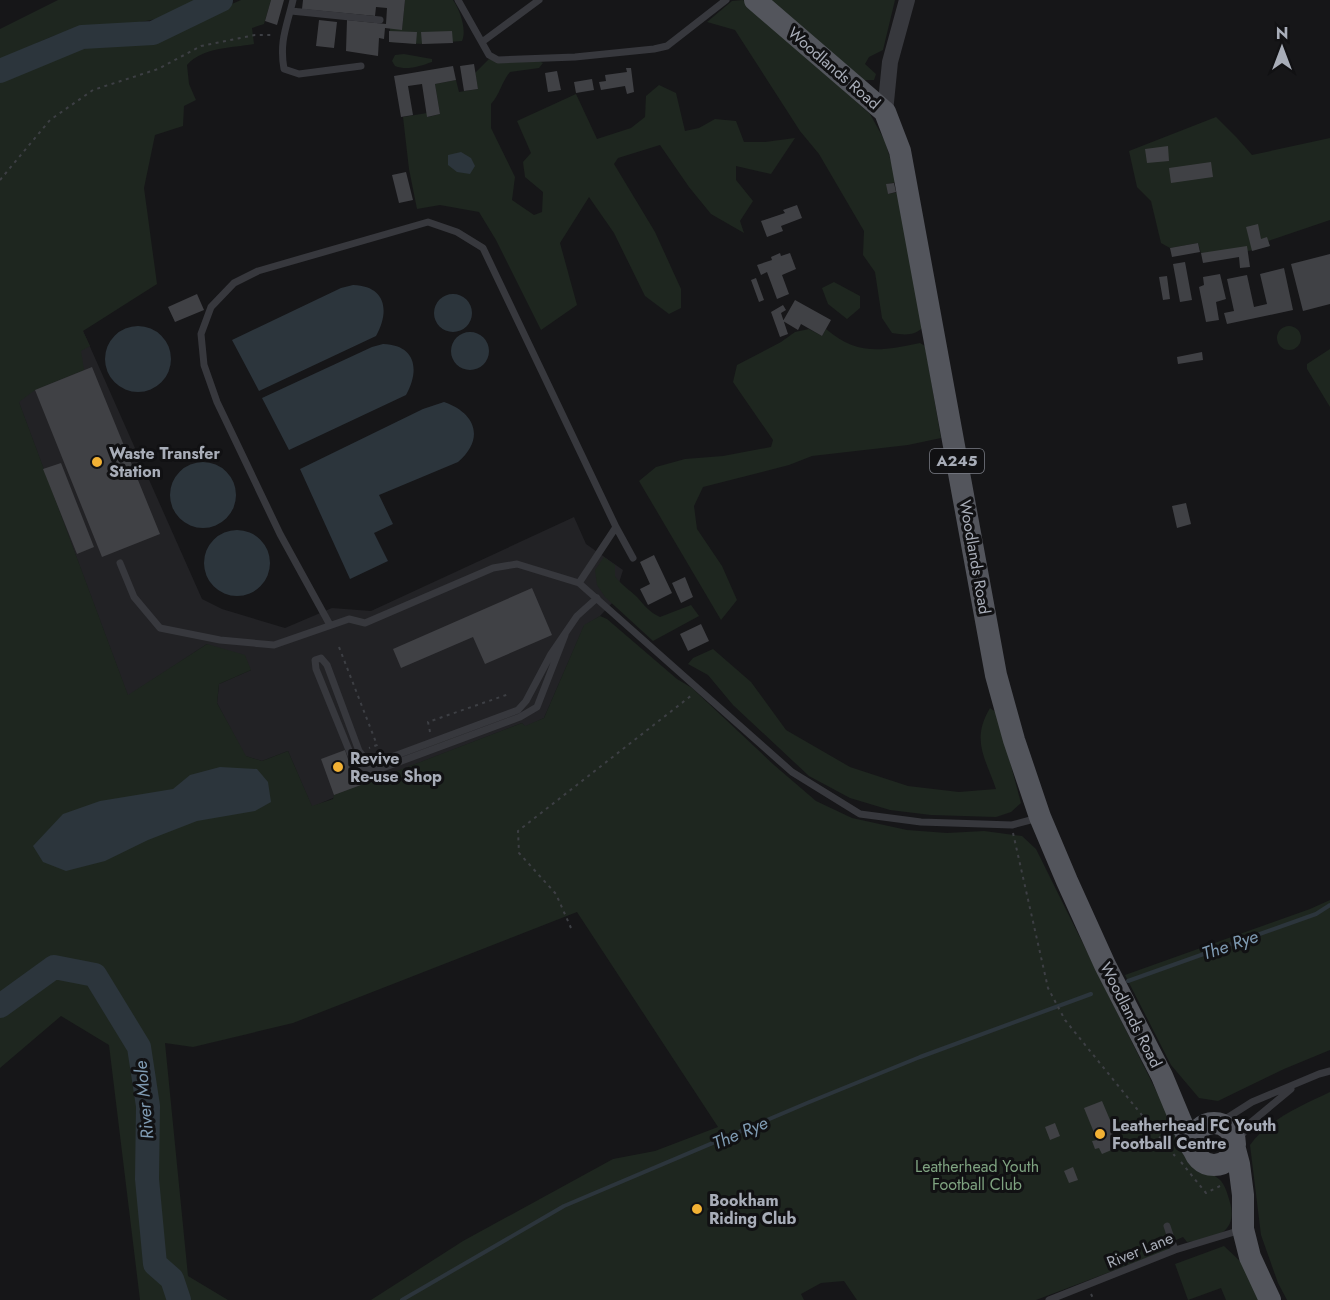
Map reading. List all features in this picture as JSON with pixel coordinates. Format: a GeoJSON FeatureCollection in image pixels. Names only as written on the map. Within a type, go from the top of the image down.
{"type":"FeatureCollection","features":[{"type":"Feature","properties":{"kind":"main road","name":"Woodlands Road"},"geometry":{"type":"LineString","coordinates":[[755,0],[885,112],[900,152],[996,675],[1014,740],[1040,817],[1067,881],[1162,1076],[1192,1149]]}},
{"type":"Feature","properties":{"kind":"main road","name":"Woodlands Road"},"geometry":{"type":"LineString","coordinates":[[1162,1076],[1198,1114],[1214,1123]]}},
{"type":"Feature","properties":{"kind":"main road"},"geometry":{"type":"LineString","coordinates":[[1235,1146],[1233,1155],[1223,1163],[1210,1164],[1198,1160],[1192,1149],[1194,1134],[1198,1130],[1214,1123],[1231,1130],[1235,1146],[1239,1164],[1243,1195],[1242,1225]]}},
{"type":"Feature","properties":{"kind":"main road"},"geometry":{"type":"LineString","coordinates":[[1210,1164],[1234,1199],[1250,1257],[1270,1300]]}},
{"type":"Feature","properties":{"kind":"street"},"geometry":{"type":"LineString","coordinates":[[885,112],[890,62],[907,0]]}},
{"type":"Feature","properties":{"kind":"lane"},"geometry":{"type":"LineString","coordinates":[[293,0],[282,36],[284,69],[299,74],[361,66]]}},
{"type":"Feature","properties":{"kind":"lane"},"geometry":{"type":"LineString","coordinates":[[458,0],[489,55],[498,60],[575,57],[667,46],[726,0]]}},
{"type":"Feature","properties":{"kind":"lane"},"geometry":{"type":"LineString","coordinates":[[482,42],[539,0]]}},
{"type":"Feature","properties":{"kind":"lane"},"geometry":{"type":"LineString","coordinates":[[291,11],[380,20]]}},
{"type":"Feature","properties":{"kind":"lane"},"geometry":{"type":"LineString","coordinates":[[330,625],[275,524],[217,402],[204,365],[201,334],[211,307],[234,283],[258,271],[429,222],[458,232],[483,248],[616,527],[633,558]]}},
{"type":"Feature","properties":{"kind":"lane"},"geometry":{"type":"LineString","coordinates":[[579,583],[616,527]]}},
{"type":"Feature","properties":{"kind":"lane"},"geometry":{"type":"LineString","coordinates":[[120,563],[134,597],[160,628],[220,640],[274,645],[348,619],[365,623],[493,568],[517,564],[579,583],[792,772],[860,814],[921,822],[1012,825],[1040,817]]}},
{"type":"Feature","properties":{"kind":"lane"},"geometry":{"type":"LineString","coordinates":[[565,635],[537,707],[520,717],[380,769],[368,769],[354,760],[316,669],[315,660],[321,658],[327,665],[359,751],[366,760],[378,762],[518,710],[526,701],[550,654],[577,616],[597,598]]}},
{"type":"Feature","properties":{"kind":"lane"},"geometry":{"type":"LineString","coordinates":[[526,701],[525,709],[532,710]]}},
{"type":"Feature","properties":{"kind":"lane"},"geometry":{"type":"LineString","coordinates":[[1214,1123],[1252,1102],[1330,1071]]}},
{"type":"Feature","properties":{"kind":"lane"},"geometry":{"type":"LineString","coordinates":[[1235,1146],[1249,1124],[1296,1085]]}},
{"type":"Feature","properties":{"kind":"lane","name":"River Lane"},"geometry":{"type":"LineString","coordinates":[[1049,1300],[1242,1225]]}},
{"type":"Feature","properties":{"kind":"lane"},"geometry":{"type":"LineString","coordinates":[[1167,1226],[1175,1250]]}},
{"type":"Feature","properties":{"kind":"path"},"geometry":{"type":"LineString","coordinates":[[0,180],[50,120],[93,90],[158,69],[201,46],[255,35],[282,36]]}},
{"type":"Feature","properties":{"kind":"path"},"geometry":{"type":"LineString","coordinates":[[339,647],[377,745],[367,748],[369,754]]}},
{"type":"Feature","properties":{"kind":"path"},"geometry":{"type":"LineString","coordinates":[[571,928],[556,894],[519,854],[518,831],[679,707],[699,689]]}},
{"type":"Feature","properties":{"kind":"path"},"geometry":{"type":"LineString","coordinates":[[432,737],[428,722],[509,693]]}},
{"type":"Feature","properties":{"kind":"path"},"geometry":{"type":"LineString","coordinates":[[1012,825],[1048,988],[1065,1020],[1206,1193],[1225,1183]]}},
{"type":"Feature","properties":{"kind":"shaded area"},"geometry":{"type":"Polygon","coordinates":[[[461,152],[471,158],[475,166],[470,174],[457,172],[448,165],[448,155],[461,152]]]}},
{"type":"Feature","properties":{"kind":"shaded area"},"geometry":{"type":"Polygon","coordinates":[[[353,285],[364,286],[372,290],[382,302],[383,318],[376,336],[259,391],[232,340],[341,288],[353,285]]]}},
{"type":"Feature","properties":{"kind":"shaded area"},"geometry":{"type":"Polygon","coordinates":[[[453,294],[466,300],[472,313],[466,326],[453,332],[440,326],[434,313],[440,300],[453,294]]]}},
{"type":"Feature","properties":{"kind":"shaded area"},"geometry":{"type":"Polygon","coordinates":[[[138,326],[151,328],[166,341],[171,359],[169,372],[156,387],[138,392],[125,390],[110,377],[105,359],[107,346],[120,331],[138,326]]]}},
{"type":"Feature","properties":{"kind":"shaded area"},"geometry":{"type":"Polygon","coordinates":[[[83,331],[202,599],[222,609],[285,628],[332,608],[371,611],[574,517],[586,544],[623,570],[613,602],[600,616],[584,626],[544,718],[525,727],[522,723],[377,779],[312,807],[288,751],[262,761],[245,756],[217,703],[219,684],[251,670],[207,644],[128,696],[12,384],[83,331]]]}},
{"type":"Feature","properties":{"kind":"shaded area"},"geometry":{"type":"Polygon","coordinates":[[[470,332],[483,338],[489,351],[483,364],[470,370],[457,364],[451,351],[457,338],[470,332]]]}},
{"type":"Feature","properties":{"kind":"shaded area"},"geometry":{"type":"Polygon","coordinates":[[[383,344],[394,345],[402,349],[412,360],[413,377],[406,395],[289,450],[262,398],[383,344]]]}},
{"type":"Feature","properties":{"kind":"shaded area"},"geometry":{"type":"Polygon","coordinates":[[[444,402],[455,407],[470,420],[474,436],[472,444],[458,462],[379,495],[393,524],[374,533],[388,561],[350,579],[300,469],[423,409],[444,402]]]}},
{"type":"Feature","properties":{"kind":"shaded area"},"geometry":{"type":"Polygon","coordinates":[[[196,462],[210,462],[222,467],[231,476],[236,495],[234,508],[227,519],[210,528],[196,528],[184,523],[175,514],[170,502],[170,488],[175,476],[184,467],[196,462]]]}},
{"type":"Feature","properties":{"kind":"shaded area"},"geometry":{"type":"Polygon","coordinates":[[[237,530],[249,533],[260,540],[267,551],[270,563],[267,575],[260,586],[249,593],[237,596],[225,593],[214,586],[207,575],[204,563],[207,551],[214,540],[225,533],[237,530]]]}},
{"type":"Feature","properties":{"kind":"shaded area"},"geometry":{"type":"Polygon","coordinates":[[[220,767],[257,769],[268,782],[271,802],[255,811],[197,821],[148,840],[105,861],[66,871],[43,862],[33,846],[63,814],[100,801],[173,789],[190,775],[220,767]]]}},
{"type":"Feature","properties":{"kind":"green space"},"geometry":{"type":"Polygon","coordinates":[[[58,0],[199,0],[177,12],[157,19],[76,30],[55,36],[0,63],[0,29],[58,0]]]}},
{"type":"Feature","properties":{"kind":"green space","name":"Leatherhead Youth Football Club"},"geometry":{"type":"Polygon","coordinates":[[[241,0],[271,0],[264,24],[252,28],[254,44],[209,52],[187,65],[189,84],[196,100],[184,106],[183,126],[155,135],[144,188],[157,284],[83,331],[90,346],[81,351],[84,370],[35,390],[19,402],[128,695],[207,644],[245,655],[251,670],[219,684],[217,703],[246,756],[262,761],[288,751],[312,806],[333,799],[334,795],[522,723],[525,726],[544,718],[584,625],[600,616],[607,619],[677,679],[692,688],[816,801],[852,818],[907,830],[947,833],[984,831],[1022,836],[1036,849],[1189,1157],[1219,1179],[1224,1186],[1232,1210],[1231,1220],[1223,1232],[1207,1239],[1187,1242],[1183,1237],[1167,1244],[1168,1250],[1036,1300],[857,1300],[844,1281],[821,1283],[801,1294],[804,1300],[371,1300],[463,1241],[613,1159],[655,1151],[718,1127],[577,912],[293,1023],[193,1047],[165,1043],[188,1276],[228,1300],[140,1300],[109,1045],[61,1016],[0,1068],[0,82],[32,62],[81,44],[149,40],[241,0]]]}},
{"type":"Feature","properties":{"kind":"green space"},"geometry":{"type":"Polygon","coordinates":[[[405,0],[453,0],[462,20],[464,31],[462,41],[422,44],[389,42],[390,28],[402,29],[405,0]]]}},
{"type":"Feature","properties":{"kind":"green space"},"geometry":{"type":"Polygon","coordinates":[[[743,0],[870,114],[885,141],[897,182],[887,184],[888,194],[899,192],[922,328],[916,332],[912,334],[892,333],[882,318],[875,272],[863,255],[864,231],[819,154],[800,131],[735,30],[707,22],[732,1],[743,0]]]}},
{"type":"Feature","properties":{"kind":"green space"},"geometry":{"type":"Polygon","coordinates":[[[770,0],[895,0],[883,50],[869,57],[865,64],[876,74],[874,80],[864,80],[770,0]]]}},
{"type":"Feature","properties":{"kind":"green space"},"geometry":{"type":"Polygon","coordinates":[[[404,54],[432,59],[432,62],[409,68],[395,66],[392,61],[395,55],[404,54]]]}},
{"type":"Feature","properties":{"kind":"green space"},"geometry":{"type":"Polygon","coordinates":[[[489,59],[502,62],[539,61],[543,63],[539,68],[510,72],[491,104],[491,128],[515,177],[512,200],[534,215],[542,212],[543,192],[525,177],[523,162],[531,153],[517,121],[576,94],[597,139],[631,128],[645,117],[646,96],[659,85],[676,93],[685,131],[699,128],[715,119],[736,121],[744,142],[795,138],[771,174],[736,166],[736,180],[753,201],[740,221],[744,233],[711,214],[660,145],[618,158],[614,164],[655,232],[681,289],[681,308],[669,314],[645,296],[614,233],[589,197],[560,243],[577,305],[541,330],[496,240],[479,212],[440,205],[417,209],[409,169],[403,117],[427,113],[428,117],[440,114],[435,84],[456,80],[459,92],[478,89],[475,73],[489,59]]]}},
{"type":"Feature","properties":{"kind":"green space"},"geometry":{"type":"Polygon","coordinates":[[[1216,117],[1252,155],[1330,138],[1330,220],[1268,241],[1270,246],[1248,251],[1201,253],[1198,243],[1170,248],[1161,243],[1151,201],[1137,187],[1129,151],[1216,117]]]}},
{"type":"Feature","properties":{"kind":"green space"},"geometry":{"type":"Polygon","coordinates":[[[834,282],[860,296],[860,308],[847,319],[828,304],[822,288],[834,282]]]}},
{"type":"Feature","properties":{"kind":"green space"},"geometry":{"type":"Polygon","coordinates":[[[1289,326],[1297,330],[1301,338],[1297,346],[1289,350],[1281,346],[1277,338],[1281,330],[1289,326]]]}},
{"type":"Feature","properties":{"kind":"green space"},"geometry":{"type":"Polygon","coordinates":[[[809,329],[822,336],[826,329],[849,344],[870,349],[920,343],[925,346],[941,438],[908,445],[812,456],[789,465],[703,487],[694,506],[697,529],[722,566],[737,600],[721,620],[639,481],[656,467],[685,459],[723,456],[771,447],[773,440],[733,382],[737,365],[795,332],[809,329]]]}},
{"type":"Feature","properties":{"kind":"green space"},"geometry":{"type":"Polygon","coordinates":[[[1330,349],[1330,407],[1307,369],[1307,364],[1330,349]]]}},
{"type":"Feature","properties":{"kind":"green space"},"geometry":{"type":"Polygon","coordinates":[[[604,557],[615,565],[617,579],[653,613],[660,617],[691,605],[699,616],[653,641],[605,597],[597,585],[595,570],[604,557]]]}},
{"type":"Feature","properties":{"kind":"green space"},"geometry":{"type":"Polygon","coordinates":[[[713,649],[751,682],[786,730],[850,767],[908,786],[959,792],[996,789],[984,758],[981,739],[984,719],[990,708],[997,713],[1021,803],[1011,812],[996,817],[931,815],[890,810],[850,798],[809,776],[733,705],[708,675],[688,664],[693,658],[713,649]]]}},
{"type":"Feature","properties":{"kind":"green space"},"geometry":{"type":"Polygon","coordinates":[[[1330,900],[1330,1050],[1218,1101],[1199,1098],[1171,1065],[1125,975],[1330,900]]]}},
{"type":"Feature","properties":{"kind":"green space"},"geometry":{"type":"Polygon","coordinates":[[[1330,1092],[1330,1300],[1287,1300],[1278,1283],[1261,1235],[1250,1145],[1276,1120],[1330,1092]]]}},
{"type":"Feature","properties":{"kind":"green space"},"geometry":{"type":"Polygon","coordinates":[[[1224,1246],[1241,1262],[1259,1300],[1226,1300],[1221,1288],[1188,1300],[1175,1264],[1224,1246]]]}},
{"type":"Feature","properties":{"kind":"building"},"geometry":{"type":"Polygon","coordinates":[[[271,0],[284,0],[277,25],[265,21],[271,0]]]}},
{"type":"Feature","properties":{"kind":"building"},"geometry":{"type":"Polygon","coordinates":[[[303,0],[405,0],[402,30],[385,28],[384,39],[379,38],[378,56],[346,51],[347,20],[386,24],[387,8],[376,7],[375,16],[302,9],[303,0]]]}},
{"type":"Feature","properties":{"kind":"building"},"geometry":{"type":"Polygon","coordinates":[[[319,20],[337,22],[334,48],[316,46],[319,20]]]}},
{"type":"Feature","properties":{"kind":"building"},"geometry":{"type":"Polygon","coordinates":[[[389,31],[417,32],[416,44],[389,42],[389,31]]]}},
{"type":"Feature","properties":{"kind":"building"},"geometry":{"type":"Polygon","coordinates":[[[452,31],[453,43],[422,44],[421,32],[452,31]]]}},
{"type":"Feature","properties":{"kind":"building"},"geometry":{"type":"Polygon","coordinates":[[[474,64],[478,89],[464,91],[460,66],[474,64]]]}},
{"type":"Feature","properties":{"kind":"building"},"geometry":{"type":"Polygon","coordinates":[[[453,66],[456,80],[435,84],[440,114],[427,117],[422,84],[408,86],[413,115],[401,117],[394,76],[453,66]]]}},
{"type":"Feature","properties":{"kind":"building"},"geometry":{"type":"Polygon","coordinates":[[[626,68],[631,68],[634,92],[627,94],[625,86],[601,90],[599,82],[606,81],[605,75],[627,72],[626,68]]]}},
{"type":"Feature","properties":{"kind":"building"},"geometry":{"type":"Polygon","coordinates":[[[557,71],[561,90],[548,92],[545,73],[557,71]]]}},
{"type":"Feature","properties":{"kind":"building"},"geometry":{"type":"Polygon","coordinates":[[[592,79],[594,90],[576,93],[574,82],[592,79]]]}},
{"type":"Feature","properties":{"kind":"building"},"geometry":{"type":"Polygon","coordinates":[[[1168,146],[1169,161],[1147,163],[1145,149],[1168,146]]]}},
{"type":"Feature","properties":{"kind":"building"},"geometry":{"type":"Polygon","coordinates":[[[1211,162],[1213,177],[1171,183],[1169,168],[1211,162]]]}},
{"type":"Feature","properties":{"kind":"building"},"geometry":{"type":"Polygon","coordinates":[[[406,172],[413,200],[399,203],[392,175],[406,172]]]}},
{"type":"Feature","properties":{"kind":"building"},"geometry":{"type":"Polygon","coordinates":[[[894,183],[896,192],[888,194],[886,184],[894,183]]]}},
{"type":"Feature","properties":{"kind":"building"},"geometry":{"type":"Polygon","coordinates":[[[797,205],[802,218],[781,226],[783,231],[767,237],[761,221],[785,213],[783,210],[797,205]]]}},
{"type":"Feature","properties":{"kind":"building"},"geometry":{"type":"Polygon","coordinates":[[[1258,224],[1261,239],[1267,237],[1270,246],[1252,251],[1246,227],[1258,224]]]}},
{"type":"Feature","properties":{"kind":"building"},"geometry":{"type":"Polygon","coordinates":[[[1198,243],[1200,252],[1172,257],[1170,248],[1198,243]]]}},
{"type":"Feature","properties":{"kind":"building"},"geometry":{"type":"Polygon","coordinates":[[[1247,246],[1250,267],[1240,268],[1239,257],[1203,263],[1201,253],[1247,246]]]}},
{"type":"Feature","properties":{"kind":"building"},"geometry":{"type":"Polygon","coordinates":[[[780,253],[781,256],[790,253],[796,269],[782,275],[789,294],[777,299],[767,272],[761,275],[757,265],[772,260],[771,257],[780,253]]]}},
{"type":"Feature","properties":{"kind":"building"},"geometry":{"type":"Polygon","coordinates":[[[1330,254],[1330,304],[1303,311],[1291,264],[1330,254]]]}},
{"type":"Feature","properties":{"kind":"building"},"geometry":{"type":"Polygon","coordinates":[[[1185,262],[1192,300],[1180,302],[1173,264],[1185,262]]]}},
{"type":"Feature","properties":{"kind":"building"},"geometry":{"type":"Polygon","coordinates":[[[1284,268],[1293,310],[1227,324],[1224,313],[1234,311],[1227,279],[1247,275],[1254,307],[1267,304],[1260,274],[1284,268]]]}},
{"type":"Feature","properties":{"kind":"building"},"geometry":{"type":"Polygon","coordinates":[[[1220,274],[1226,299],[1216,302],[1219,320],[1206,322],[1199,287],[1204,285],[1203,277],[1220,274]]]}},
{"type":"Feature","properties":{"kind":"building"},"geometry":{"type":"Polygon","coordinates":[[[1167,276],[1170,299],[1163,300],[1159,277],[1167,276]]]}},
{"type":"Feature","properties":{"kind":"building"},"geometry":{"type":"Polygon","coordinates":[[[756,278],[764,300],[759,302],[751,280],[756,278]]]}},
{"type":"Feature","properties":{"kind":"building"},"geometry":{"type":"Polygon","coordinates":[[[197,294],[204,310],[175,322],[168,307],[197,294]]]}},
{"type":"Feature","properties":{"kind":"building"},"geometry":{"type":"Polygon","coordinates":[[[795,300],[831,320],[822,336],[801,324],[798,330],[783,321],[795,300]]]}},
{"type":"Feature","properties":{"kind":"building"},"geometry":{"type":"Polygon","coordinates":[[[783,305],[786,310],[781,313],[788,334],[780,337],[771,312],[783,305]]]}},
{"type":"Feature","properties":{"kind":"building"},"geometry":{"type":"Polygon","coordinates":[[[1202,352],[1203,360],[1178,364],[1177,357],[1202,352]]]}},
{"type":"Feature","properties":{"kind":"building","name":"Waste Transfer Station"},"geometry":{"type":"Polygon","coordinates":[[[92,367],[160,534],[102,557],[35,390],[92,367]]]}},
{"type":"Feature","properties":{"kind":"building"},"geometry":{"type":"Polygon","coordinates":[[[61,463],[94,547],[77,554],[43,469],[61,463]]]}},
{"type":"Feature","properties":{"kind":"building"},"geometry":{"type":"Polygon","coordinates":[[[1186,503],[1191,524],[1177,528],[1172,506],[1186,503]]]}},
{"type":"Feature","properties":{"kind":"building"},"geometry":{"type":"Polygon","coordinates":[[[654,555],[672,593],[648,605],[640,589],[650,584],[640,562],[654,555]]]}},
{"type":"Feature","properties":{"kind":"building"},"geometry":{"type":"Polygon","coordinates":[[[685,577],[693,597],[681,603],[672,583],[685,577]]]}},
{"type":"Feature","properties":{"kind":"building"},"geometry":{"type":"Polygon","coordinates":[[[532,588],[552,635],[485,664],[473,637],[401,668],[393,649],[532,588]]]}},
{"type":"Feature","properties":{"kind":"building"},"geometry":{"type":"Polygon","coordinates":[[[701,624],[709,641],[688,651],[680,634],[701,624]]]}},
{"type":"Feature","properties":{"kind":"building","name":"Revive Re-use Shop"},"geometry":{"type":"Polygon","coordinates":[[[345,750],[355,780],[367,776],[369,782],[334,795],[321,759],[345,750]]]}},
{"type":"Feature","properties":{"kind":"building"},"geometry":{"type":"Polygon","coordinates":[[[1102,1101],[1121,1146],[1102,1154],[1099,1148],[1095,1149],[1092,1141],[1097,1140],[1084,1108],[1102,1101]]]}},
{"type":"Feature","properties":{"kind":"building"},"geometry":{"type":"Polygon","coordinates":[[[1055,1123],[1060,1136],[1050,1140],[1045,1127],[1055,1123]]]}},
{"type":"Feature","properties":{"kind":"building"},"geometry":{"type":"Polygon","coordinates":[[[1073,1167],[1078,1180],[1069,1183],[1064,1171],[1073,1167]]]}},
{"type":"Feature","properties":{"kind":"waterway","name":"River Mole"},"geometry":{"type":"LineString","coordinates":[[0,71],[82,37],[153,33],[221,0]]}},
{"type":"Feature","properties":{"kind":"waterway","name":"The Rye"},"geometry":{"type":"LineString","coordinates":[[1128,981],[1316,914],[1330,905]]}},
{"type":"Feature","properties":{"kind":"waterway","name":"River Mole"},"geometry":{"type":"LineString","coordinates":[[0,1006],[54,967],[95,975],[139,1047],[148,1106],[147,1179],[155,1264],[172,1279],[179,1300]]}},
{"type":"Feature","properties":{"kind":"waterway","name":"The Rye"},"geometry":{"type":"LineString","coordinates":[[402,1300],[564,1206],[920,1057],[1091,994]]}},
{"type":"Feature","properties":{"kind":"place","name":"Waste Transfer Station"},"geometry":{"type":"Point","coordinates":[97,462]}},
{"type":"Feature","properties":{"kind":"place","name":"Revive Re-use Shop"},"geometry":{"type":"Point","coordinates":[338,767]}},
{"type":"Feature","properties":{"kind":"place","name":"Leatherhead FC Youth Football Centre"},"geometry":{"type":"Point","coordinates":[1100,1134]}},
{"type":"Feature","properties":{"kind":"place","name":"Bookham Riding Club"},"geometry":{"type":"Point","coordinates":[697,1209]}}]}
